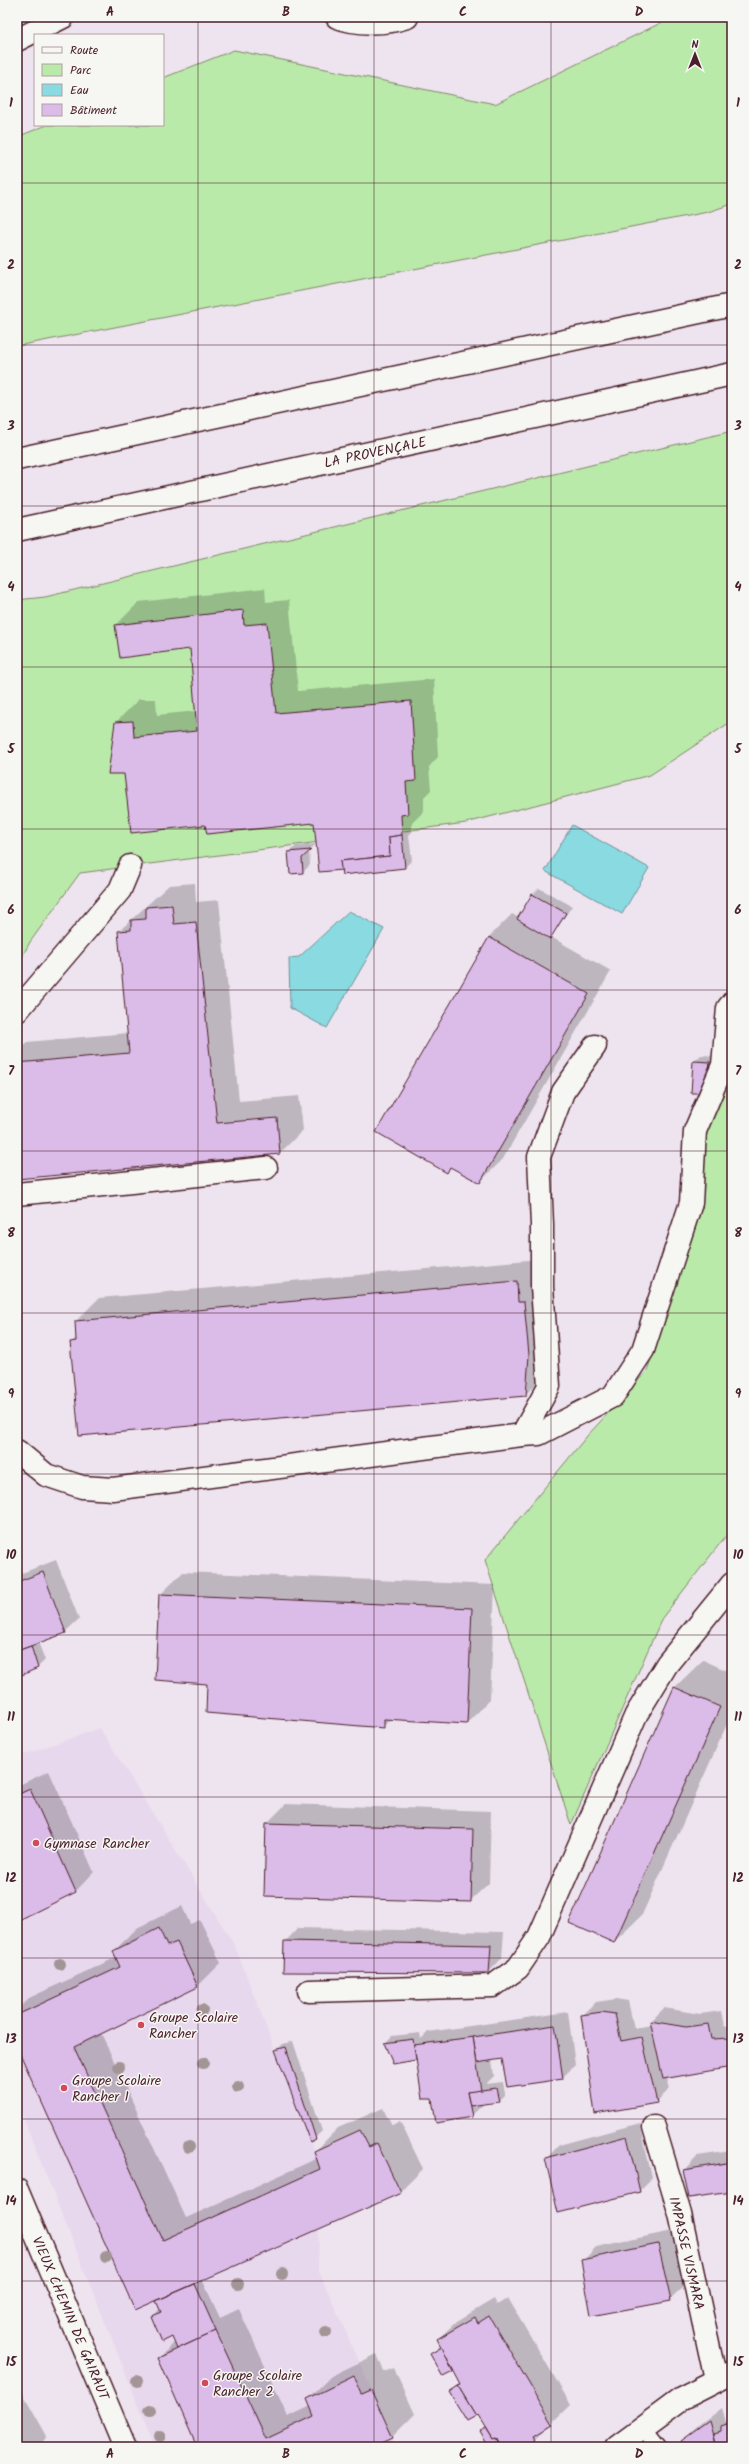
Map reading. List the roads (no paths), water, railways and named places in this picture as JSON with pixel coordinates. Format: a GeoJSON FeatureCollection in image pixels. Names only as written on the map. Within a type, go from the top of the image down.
{"type":"FeatureCollection","features":[{"type":"Feature","properties":{"kind":"main road"},"geometry":{"type":"LineString","coordinates":[[17,40],[63,17]]}},
{"type":"Feature","properties":{"kind":"main road"},"geometry":{"type":"LineString","coordinates":[[337,17],[348,22],[397,21],[408,17]]}},
{"type":"Feature","properties":{"kind":"main road"},"geometry":{"type":"LineString","coordinates":[[17,460],[732,305]]}},
{"type":"Feature","properties":{"kind":"main road","name":"LA PROVENÇALE"},"geometry":{"type":"LineString","coordinates":[[17,530],[732,374]]}},
{"type":"Feature","properties":{"kind":"main road"},"geometry":{"type":"LineString","coordinates":[[17,1011],[120,890],[130,866]]}},
{"type":"Feature","properties":{"kind":"main road"},"geometry":{"type":"LineString","coordinates":[[17,1451],[46,1475],[82,1487],[113,1489],[539,1434],[612,1396],[643,1350],[691,1203],[695,1131],[723,1065],[728,1008],[732,1003]]}},
{"type":"Feature","properties":{"kind":"main road"},"geometry":{"type":"LineString","coordinates":[[522,1435],[548,1386],[542,1287],[542,1225],[539,1157],[562,1092],[594,1046]]}},
{"type":"Feature","properties":{"kind":"main road"},"geometry":{"type":"LineString","coordinates":[[17,1194],[266,1168]]}},
{"type":"Feature","properties":{"kind":"main road"},"geometry":{"type":"LineString","coordinates":[[309,1991],[493,1986],[518,1968],[539,1936],[636,1715],[667,1664],[732,1584]]}},
{"type":"Feature","properties":{"kind":"main road","name":"IMPASSE VISMARA"},"geometry":{"type":"LineString","coordinates":[[654,2127],[680,2214],[724,2377]]}},
{"type":"Feature","properties":{"kind":"main road","name":"VIEUX CHEMIN DE GAIRAUT"},"geometry":{"type":"LineString","coordinates":[[17,2190],[124,2447]]}},
{"type":"Feature","properties":{"kind":"main road"},"geometry":{"type":"LineString","coordinates":[[616,2447],[681,2400],[724,2377]]}},
{"type":"Feature","properties":{"kind":"lane"},"geometry":{"type":"LineString","coordinates":[[643,2427],[659,2447]]}},
{"type":"Feature","properties":{"kind":"water"},"geometry":{"type":"Polygon","coordinates":[[[572,825],[649,868],[622,914],[545,871],[572,825]]]}},
{"type":"Feature","properties":{"kind":"water"},"geometry":{"type":"Polygon","coordinates":[[[349,911],[384,929],[327,1028],[290,1008],[289,958],[299,957],[349,911]]]}},
{"type":"Feature","properties":{"kind":"place","name":"Gymnase Rancher"},"geometry":{"type":"Point","coordinates":[36,1843]}},
{"type":"Feature","properties":{"kind":"place","name":"Groupe Scolaire Rancher"},"geometry":{"type":"Point","coordinates":[141,2025]}},
{"type":"Feature","properties":{"kind":"place","name":"Groupe Scolaire Rancher 1"},"geometry":{"type":"Point","coordinates":[64,2088]}},
{"type":"Feature","properties":{"kind":"place","name":"Groupe Scolaire Rancher 2"},"geometry":{"type":"Point","coordinates":[205,2383]}}]}
